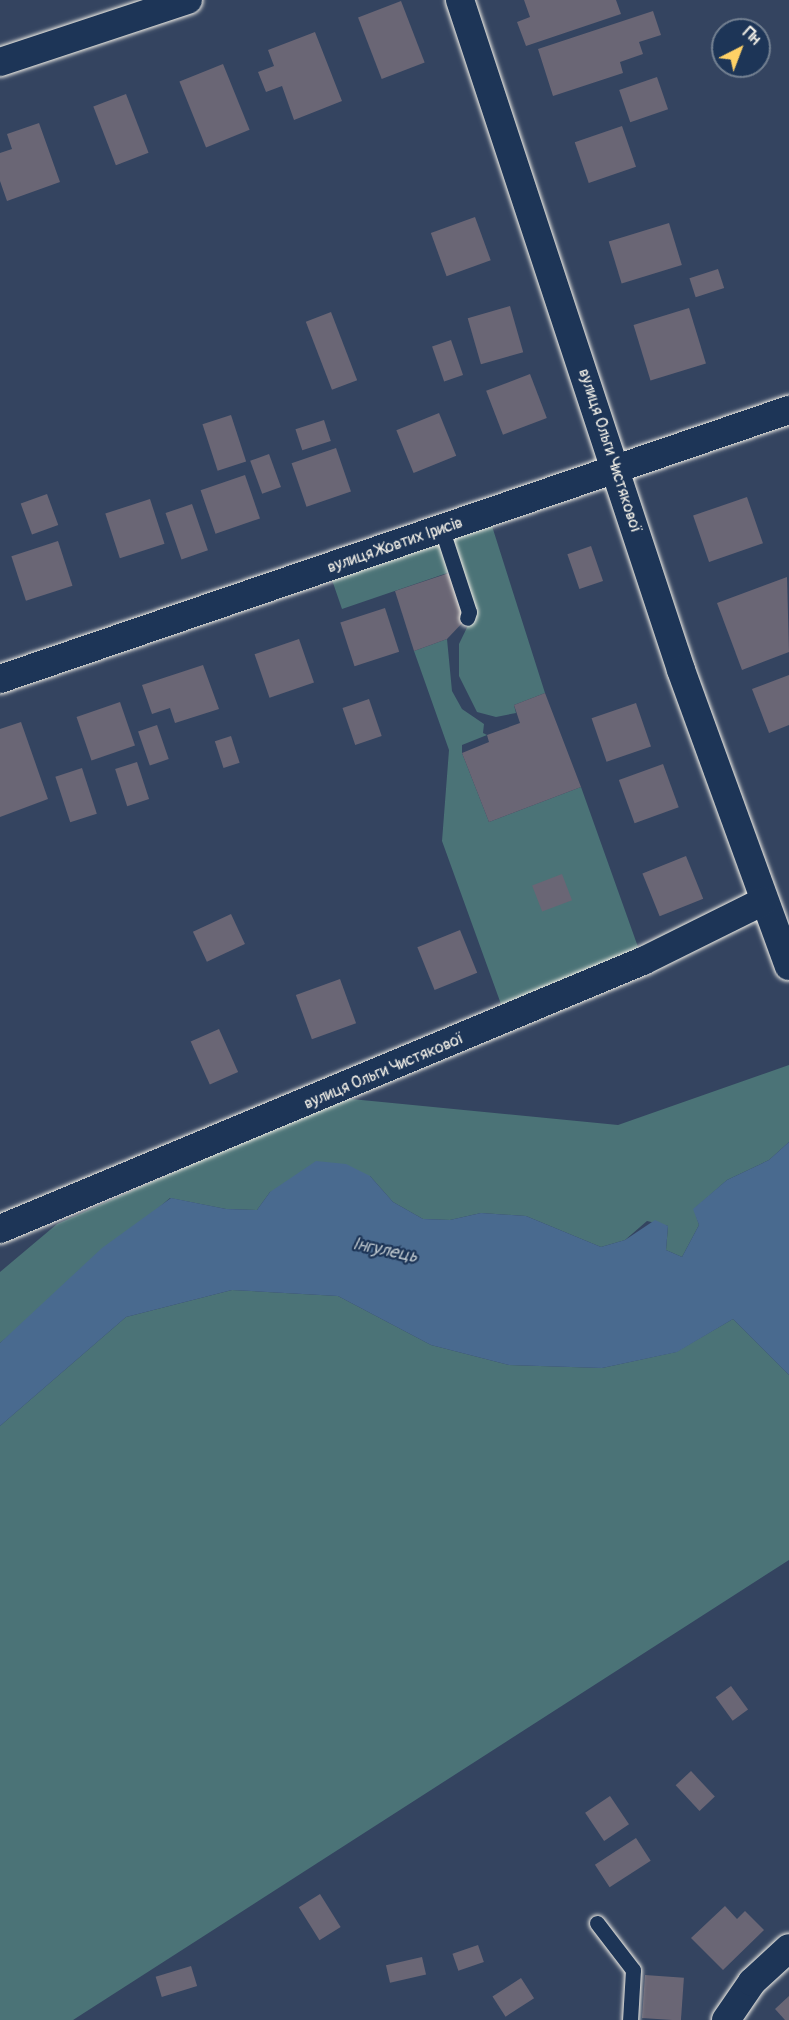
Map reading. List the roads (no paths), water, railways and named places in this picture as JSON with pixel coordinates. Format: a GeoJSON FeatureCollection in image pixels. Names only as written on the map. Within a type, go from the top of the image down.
{"type":"FeatureCollection","features":[{"type":"Feature","properties":{"kind":"street"},"geometry":{"type":"LineString","coordinates":[[0,62],[188,0]]}},
{"type":"Feature","properties":{"kind":"street","name":"вулиця Ольги Чистякової"},"geometry":{"type":"LineString","coordinates":[[460,0],[616,467],[681,670],[789,966]]}},
{"type":"Feature","properties":{"kind":"street","name":"вулиця Жовтих Ірисів"},"geometry":{"type":"LineString","coordinates":[[0,679],[442,530],[616,467],[789,410]]}},
{"type":"Feature","properties":{"kind":"street","name":"вулиця Ольги Чистякової"},"geometry":{"type":"LineString","coordinates":[[0,1229],[643,961],[764,901]]}},
{"type":"Feature","properties":{"kind":"street"},"geometry":{"type":"LineString","coordinates":[[726,2020],[752,1982],[789,1948]]}},
{"type":"Feature","properties":{"kind":"lane"},"geometry":{"type":"LineString","coordinates":[[442,530],[469,612],[467,618]]}},
{"type":"Feature","properties":{"kind":"lane"},"geometry":{"type":"LineString","coordinates":[[597,1923],[633,1970],[630,2020]]}},
{"type":"Feature","properties":{"kind":"water","name":"Інгулець"},"geometry":{"type":"Polygon","coordinates":[[[789,1142],[789,1375],[733,1319],[677,1352],[602,1368],[509,1365],[431,1345],[338,1296],[232,1290],[126,1317],[0,1426],[0,1343],[102,1248],[171,1198],[226,1209],[257,1210],[270,1192],[316,1161],[346,1164],[370,1176],[393,1202],[423,1219],[450,1220],[481,1213],[526,1216],[601,1247],[625,1240],[655,1220],[668,1226],[666,1250],[682,1257],[699,1225],[693,1209],[727,1180],[769,1160],[789,1142]]]}}]}
